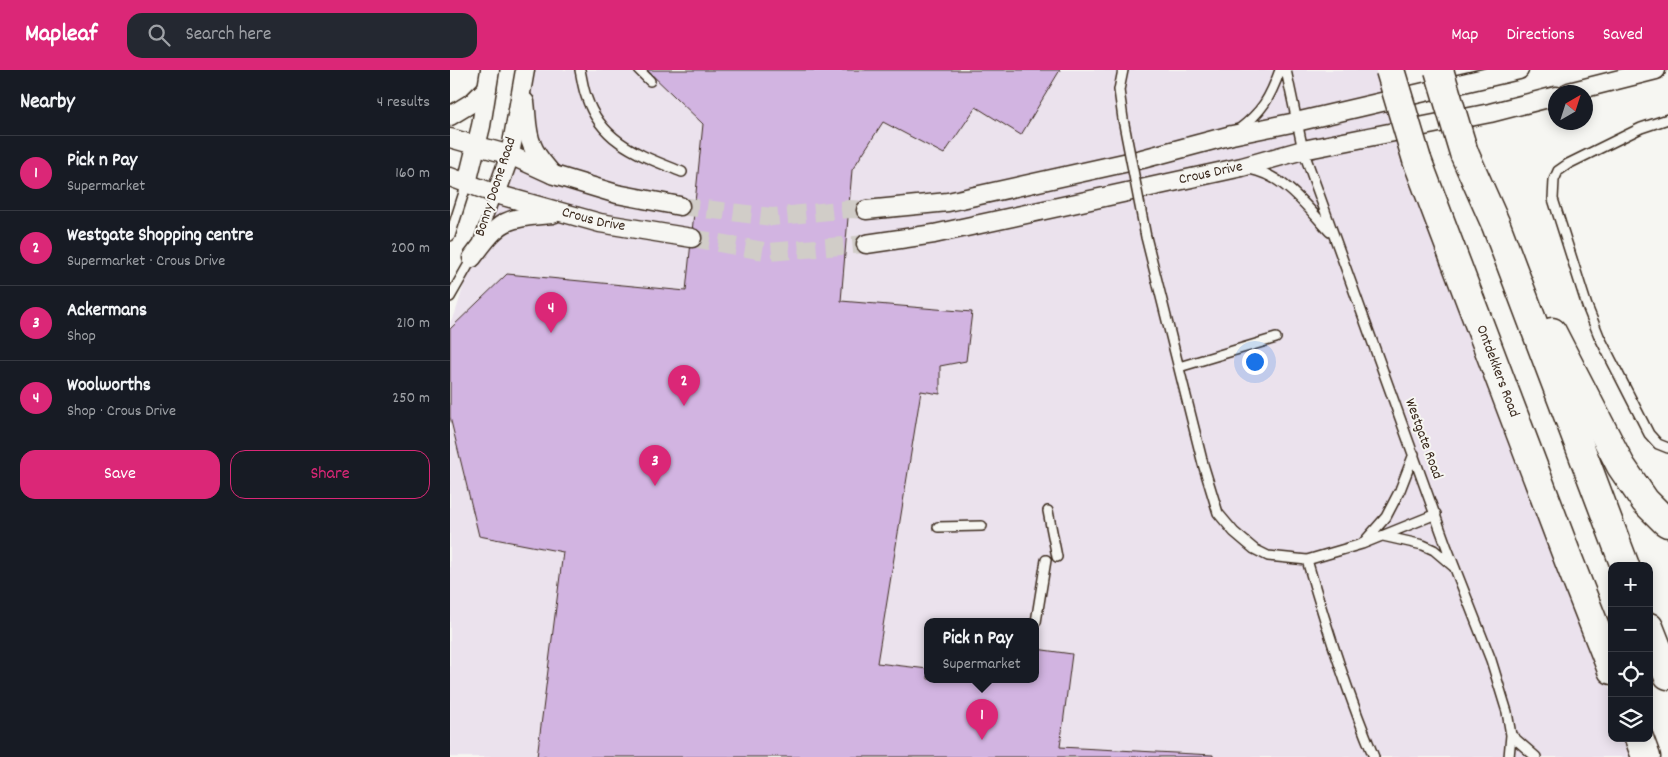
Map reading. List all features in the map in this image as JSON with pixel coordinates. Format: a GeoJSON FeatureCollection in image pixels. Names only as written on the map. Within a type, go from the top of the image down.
{"type":"FeatureCollection","features":[{"type":"Feature","properties":{"kind":"main road","name":"Ontdekkers Road"},"geometry":{"type":"LineString","coordinates":[[1390,70],[1417,160],[1608,660]]}},
{"type":"Feature","properties":{"kind":"main road"},"geometry":{"type":"LineString","coordinates":[[1439,70],[1464,153],[1496,225],[1623,562]]}},
{"type":"Feature","properties":{"kind":"main road"},"geometry":{"type":"LineString","coordinates":[[1496,225],[1621,466],[1645,501],[1667,523]]}},
{"type":"Feature","properties":{"kind":"main road"},"geometry":{"type":"LineString","coordinates":[[1653,637],[1668,675]]}},
{"type":"Feature","properties":{"kind":"main road"},"geometry":{"type":"LineString","coordinates":[[1640,742],[1646,757]]}},
{"type":"Feature","properties":{"kind":"street","name":"Bonny Doone Road"},"geometry":{"type":"LineString","coordinates":[[467,183],[490,70]]}},
{"type":"Feature","properties":{"kind":"street"},"geometry":{"type":"LineString","coordinates":[[866,210],[948,202],[1142,159],[1232,135],[1519,70]]}},
{"type":"Feature","properties":{"kind":"street"},"geometry":{"type":"LineString","coordinates":[[1593,86],[1656,70]]}},
{"type":"Feature","properties":{"kind":"street","name":"Bonny Doone Road"},"geometry":{"type":"LineString","coordinates":[[496,194],[510,154],[524,77]]}},
{"type":"Feature","properties":{"kind":"street"},"geometry":{"type":"LineString","coordinates":[[524,77],[529,135],[532,145],[539,158],[554,175]]}},
{"type":"Feature","properties":{"kind":"street"},"geometry":{"type":"LineString","coordinates":[[450,116],[473,102],[487,88]]}},
{"type":"Feature","properties":{"kind":"street","name":"Crous Drive"},"geometry":{"type":"LineString","coordinates":[[866,244],[934,234],[1242,167],[1303,150],[1490,113],[1548,98]]}},
{"type":"Feature","properties":{"kind":"street","name":"Crous Drive"},"geometry":{"type":"LineString","coordinates":[[450,138],[510,154],[554,175],[617,194],[680,206]]}},
{"type":"Feature","properties":{"kind":"street","name":"Crous Drive"},"geometry":{"type":"LineString","coordinates":[[450,177],[496,194],[600,223],[692,238]]}},
{"type":"Feature","properties":{"kind":"street"},"geometry":{"type":"LineString","coordinates":[[472,258],[492,232],[505,222],[522,216],[566,213]]}},
{"type":"Feature","properties":{"kind":"lane"},"geometry":{"type":"LineString","coordinates":[[580,70],[586,97],[597,120],[612,138],[634,152],[682,172]]}},
{"type":"Feature","properties":{"kind":"lane"},"geometry":{"type":"LineString","coordinates":[[639,70],[650,80]]}},
{"type":"Feature","properties":{"kind":"lane"},"geometry":{"type":"LineString","coordinates":[[1123,70],[1119,90],[1146,237],[1169,323],[1178,367],[1218,513],[1234,532],[1254,549],[1268,556],[1308,560],[1362,544],[1436,514]]}},
{"type":"Feature","properties":{"kind":"lane"},"geometry":{"type":"LineString","coordinates":[[1232,135],[1254,118],[1263,107],[1275,86],[1280,70]]}},
{"type":"Feature","properties":{"kind":"lane","name":"Westgate Road"},"geometry":{"type":"LineString","coordinates":[[1286,70],[1303,150],[1491,660],[1511,735],[1509,757]]}},
{"type":"Feature","properties":{"kind":"lane"},"geometry":{"type":"LineString","coordinates":[[1668,119],[1641,128],[1568,164],[1558,172],[1554,180],[1553,199],[1570,256],[1599,336],[1649,434],[1658,444],[1668,448]]}},
{"type":"Feature","properties":{"kind":"lane"},"geometry":{"type":"LineString","coordinates":[[1242,167],[1270,175],[1284,184],[1334,236]]}},
{"type":"Feature","properties":{"kind":"lane","name":"Bonny Doone Road"},"geometry":{"type":"LineString","coordinates":[[450,236],[467,183]]}},
{"type":"Feature","properties":{"kind":"lane","name":"Bonny Doone Road"},"geometry":{"type":"LineString","coordinates":[[450,298],[472,258],[496,194]]}},
{"type":"Feature","properties":{"kind":"lane"},"geometry":{"type":"LineString","coordinates":[[1178,367],[1276,338]]}},
{"type":"Feature","properties":{"kind":"lane"},"geometry":{"type":"LineString","coordinates":[[1362,544],[1386,517],[1400,490],[1414,454]]}},
{"type":"Feature","properties":{"kind":"lane"},"geometry":{"type":"LineString","coordinates":[[1048,511],[1057,557]]}},
{"type":"Feature","properties":{"kind":"lane"},"geometry":{"type":"LineString","coordinates":[[938,527],[982,526]]}},
{"type":"Feature","properties":{"kind":"lane"},"geometry":{"type":"LineString","coordinates":[[1383,536],[1423,545],[1434,550],[1456,569]]}},
{"type":"Feature","properties":{"kind":"lane"},"geometry":{"type":"LineString","coordinates":[[1037,618],[1046,560]]}},
{"type":"Feature","properties":{"kind":"lane"},"geometry":{"type":"LineString","coordinates":[[1308,560],[1326,624],[1356,715],[1374,757]]}},
{"type":"Feature","properties":{"kind":"lane"},"geometry":{"type":"LineString","coordinates":[[1511,735],[1536,757]]}},
{"type":"Feature","properties":{"kind":"shaded area"},"geometry":{"type":"Polygon","coordinates":[[[526,70],[1382,70],[1396,122],[1608,683],[1608,742],[1630,742],[1636,757],[450,757],[450,322],[455,314],[476,245],[493,168],[510,154],[526,70]]]}},
{"type":"Feature","properties":{"kind":"building"},"geometry":{"type":"Polygon","coordinates":[[[647,70],[1060,70],[1021,135],[976,107],[944,154],[883,122],[852,170],[841,301],[972,312],[966,361],[940,366],[940,394],[921,391],[877,663],[924,669],[924,683],[1039,683],[1039,649],[1072,654],[1060,747],[1213,755],[1213,757],[537,757],[563,552],[479,536],[450,417],[450,329],[507,274],[686,291],[703,124],[647,70]]]}},
{"type":"Feature","properties":{"kind":"tunnel"},"geometry":{"type":"LineString","coordinates":[[680,206],[772,217],[849,209],[866,210]]}},
{"type":"Feature","properties":{"kind":"tunnel"},"geometry":{"type":"LineString","coordinates":[[692,238],[769,252],[866,244]]}},
{"type":"Feature","properties":{"kind":"place","name":"Woolworths"},"geometry":{"type":"Point","coordinates":[551,333]}},
{"type":"Feature","properties":{"kind":"place","name":"Westgate Shopping centre"},"geometry":{"type":"Point","coordinates":[684,406]}},
{"type":"Feature","properties":{"kind":"place","name":"Ackermans"},"geometry":{"type":"Point","coordinates":[655,486]}},
{"type":"Feature","properties":{"kind":"place","name":"Pick n Pay"},"geometry":{"type":"Point","coordinates":[982,740]}}]}
